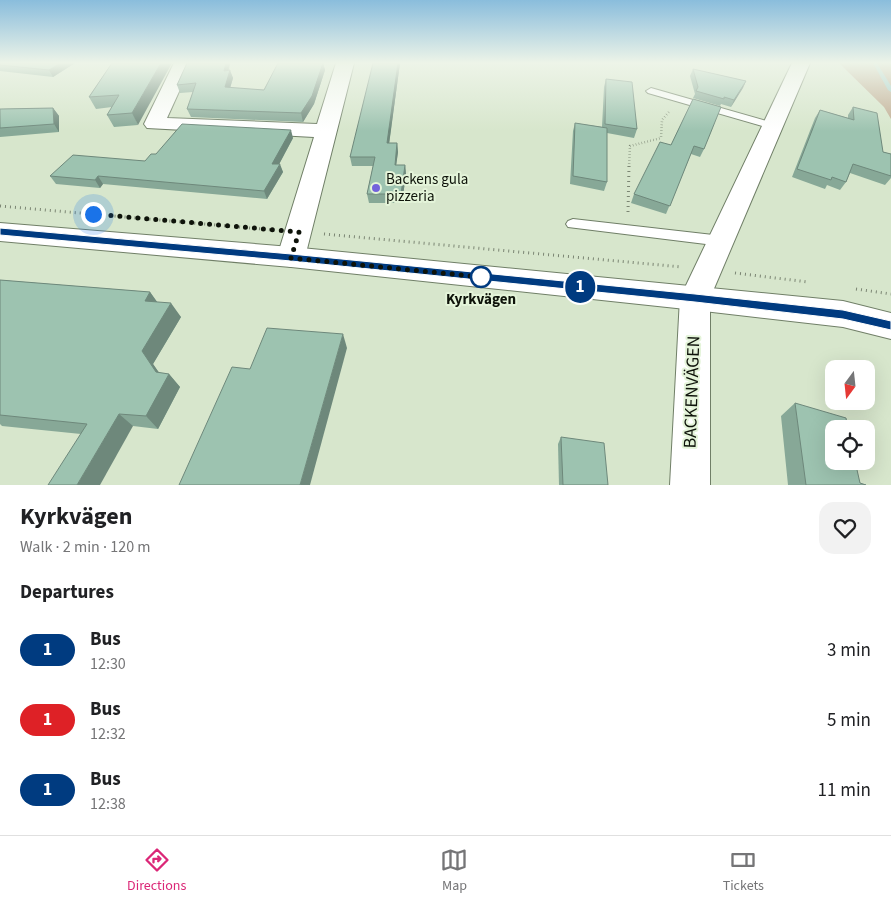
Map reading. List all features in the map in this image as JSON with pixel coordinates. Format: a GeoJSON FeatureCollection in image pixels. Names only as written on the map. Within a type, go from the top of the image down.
{"type":"FeatureCollection","features":[{"type":"Feature","properties":{"kind":"street"},"geometry":{"type":"LineString","coordinates":[[172,86],[154,124],[325,132]]}},
{"type":"Feature","properties":{"kind":"street"},"geometry":{"type":"LineString","coordinates":[[295,245],[338,86]]}},
{"type":"Feature","properties":{"kind":"street"},"geometry":{"type":"LineString","coordinates":[[702,284],[791,86]]}},
{"type":"Feature","properties":{"kind":"street"},"geometry":{"type":"LineString","coordinates":[[0,232],[295,245],[702,284],[891,326]]}},
{"type":"Feature","properties":{"kind":"street","name":"BACKENVÄGEN"},"geometry":{"type":"LineString","coordinates":[[690,485],[702,284]]}},
{"type":"Feature","properties":{"kind":"lane"},"geometry":{"type":"LineString","coordinates":[[651,91],[773,126]]}},
{"type":"Feature","properties":{"kind":"lane"},"geometry":{"type":"LineString","coordinates":[[573,224],[722,240]]}},
{"type":"Feature","properties":{"kind":"path"},"geometry":{"type":"LineString","coordinates":[[627,230],[630,146],[661,138],[662,120],[679,99]]}},
{"type":"Feature","properties":{"kind":"path"},"geometry":{"type":"LineString","coordinates":[[0,206],[295,245],[702,284],[812,283]]}},
{"type":"Feature","properties":{"kind":"path"},"geometry":{"type":"LineString","coordinates":[[848,288],[891,294]]}},
{"type":"Feature","properties":{"kind":"shaded area"},"geometry":{"type":"Polygon","coordinates":[[[862,86],[891,86],[891,119],[884,107],[862,86]]]}},
{"type":"Feature","properties":{"kind":"building"},"geometry":{"type":"Polygon","coordinates":[[[97,86],[148,86],[132,113],[107,115],[119,95],[89,97],[97,86]]]}},
{"type":"Feature","properties":{"kind":"building"},"geometry":{"type":"Polygon","coordinates":[[[195,86],[225,86],[264,90],[266,86],[315,86],[312,96],[301,113],[187,109],[195,86]]]}},
{"type":"Feature","properties":{"kind":"building"},"geometry":{"type":"Polygon","coordinates":[[[367,86],[395,86],[387,143],[397,143],[395,165],[405,165],[401,194],[367,194],[375,157],[350,157],[367,86]]]}},
{"type":"Feature","properties":{"kind":"building"},"geometry":{"type":"Polygon","coordinates":[[[606,86],[632,86],[637,129],[605,124],[606,86]]]}},
{"type":"Feature","properties":{"kind":"building"},"geometry":{"type":"Polygon","coordinates":[[[743,86],[734,100],[696,91],[698,87],[743,86]]]}},
{"type":"Feature","properties":{"kind":"building"},"geometry":{"type":"Polygon","coordinates":[[[693,99],[721,107],[704,149],[694,146],[670,206],[634,194],[660,142],[671,145],[693,99]]]}},
{"type":"Feature","properties":{"kind":"building"},"geometry":{"type":"Polygon","coordinates":[[[853,107],[877,113],[883,152],[891,154],[891,176],[853,164],[846,182],[832,177],[831,180],[797,169],[820,110],[854,120],[853,107]]]}},
{"type":"Feature","properties":{"kind":"building"},"geometry":{"type":"Polygon","coordinates":[[[53,108],[54,124],[0,128],[0,109],[53,108]]]}},
{"type":"Feature","properties":{"kind":"building"},"geometry":{"type":"Polygon","coordinates":[[[575,123],[607,128],[607,182],[573,176],[575,123]]]}},
{"type":"Feature","properties":{"kind":"building"},"geometry":{"type":"Polygon","coordinates":[[[182,124],[291,130],[272,164],[280,164],[264,191],[98,176],[95,180],[50,176],[73,155],[145,161],[151,154],[156,154],[182,124]]]}},
{"type":"Feature","properties":{"kind":"building"},"geometry":{"type":"Polygon","coordinates":[[[0,280],[150,292],[145,301],[171,303],[142,351],[156,372],[169,374],[146,416],[119,414],[77,485],[48,485],[87,424],[0,415],[0,280]]]}},
{"type":"Feature","properties":{"kind":"building"},"geometry":{"type":"Polygon","coordinates":[[[267,328],[343,334],[300,485],[179,485],[232,367],[250,369],[267,328]]]}},
{"type":"Feature","properties":{"kind":"building"},"geometry":{"type":"Polygon","coordinates":[[[795,403],[846,418],[846,420],[825,420],[825,470],[857,470],[860,483],[866,485],[806,485],[795,403]]]}},
{"type":"Feature","properties":{"kind":"building"},"geometry":{"type":"Polygon","coordinates":[[[561,437],[604,443],[608,485],[563,485],[561,437]]]}},
{"type":"Feature","properties":{"kind":"waterway"},"geometry":{"type":"LineString","coordinates":[[888,86],[891,90]]}},
{"type":"Feature","properties":{"kind":"bus line","name":"1"},"geometry":{"type":"LineString","coordinates":[[0,232],[291,258],[695,298],[843,314],[891,326]]}},
{"type":"Feature","properties":{"kind":"place","name":"Backens gula pizzeria"},"geometry":{"type":"Point","coordinates":[376,188]}},
{"type":"Feature","properties":{"kind":"place","name":"Kyrkvägen"},"geometry":{"type":"Point","coordinates":[481,277]}},
{"type":"Feature","properties":{"kind":"route"},"geometry":{"type":"LineString","coordinates":[[93,214],[299,232],[291,258],[481,277]]}}]}
